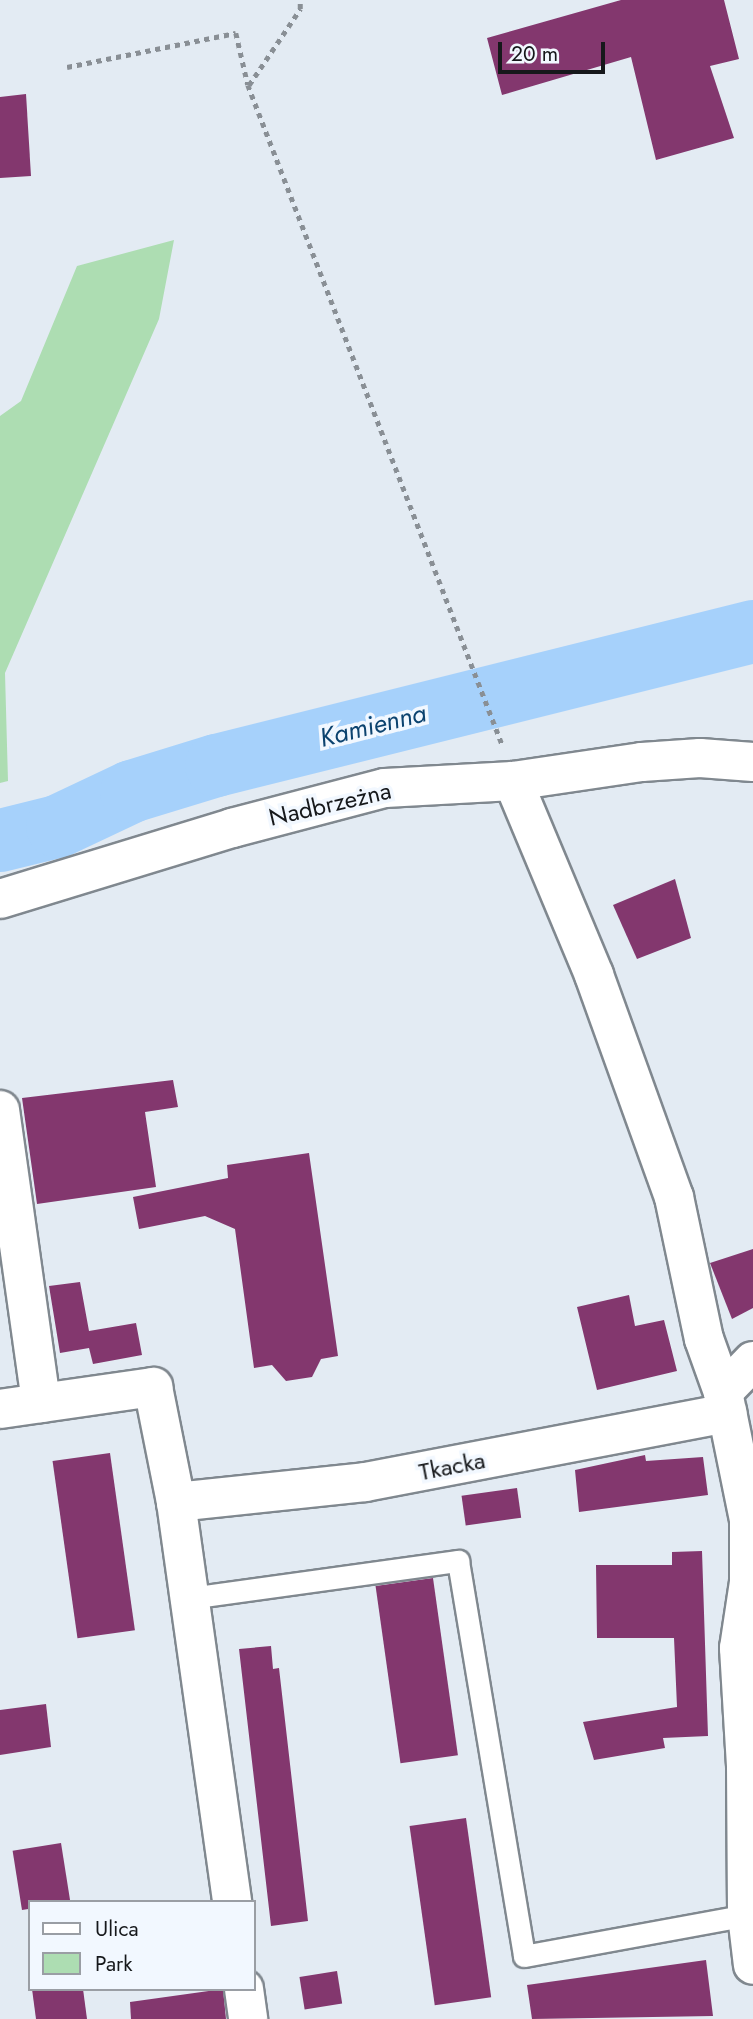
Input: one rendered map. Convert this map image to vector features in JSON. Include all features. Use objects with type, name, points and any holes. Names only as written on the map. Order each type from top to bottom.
[{"type":"street","name":"Nadbrzeżna","points":[[0,899],[347,796],[386,788],[509,767],[700,758],[753,762]]},
{"type":"street","points":[[509,767],[594,975],[674,1197],[704,1339],[725,1403],[749,1520],[749,1583],[739,1648],[749,1765],[747,1915],[753,1965]]},
{"type":"street","points":[[0,1110],[5,1187],[41,1404]]},
{"type":"street","points":[[725,1403],[753,1361]]},
{"type":"street","points":[[0,1409],[153,1387],[176,1502],[232,1900]]},
{"type":"street","name":"Tkacka","points":[[176,1502],[365,1482],[725,1403]]},
{"type":"street","points":[[244,1991],[248,2019]]},
{"type":"lane","points":[[190,1598],[458,1561],[524,1956],[747,1915]]},
{"type":"path","points":[[248,85],[300,9],[300,0]]},
{"type":"path","points":[[67,67],[236,33],[248,85],[456,620],[509,767]]},
{"type":"green space","points":[[174,240],[159,319],[5,673],[8,781],[0,783],[0,416],[21,401],[77,266]]},
{"type":"building","points":[[621,0],[724,0],[739,59],[710,66],[734,138],[656,160],[631,57],[502,95],[487,38]]},
{"type":"building","points":[[26,94],[31,176],[0,178],[0,97]]},
{"type":"building","points":[[675,879],[691,938],[637,959],[613,905]]},
{"type":"building","points":[[173,1080],[178,1107],[145,1112],[156,1187],[37,1204],[22,1098]]},
{"type":"building","points":[[309,1153],[338,1356],[321,1359],[312,1377],[286,1381],[272,1365],[254,1368],[235,1229],[205,1216],[139,1229],[133,1197],[228,1178],[227,1165]]},
{"type":"building","points":[[753,1249],[753,1308],[732,1319],[710,1263]]},
{"type":"building","points":[[80,1282],[89,1331],[136,1323],[142,1355],[93,1364],[89,1348],[60,1353],[49,1286]]},
{"type":"building","points":[[629,1295],[635,1326],[664,1320],[677,1371],[597,1390],[577,1307]]},
{"type":"building","points":[[110,1453],[135,1630],[77,1638],[53,1461]]},
{"type":"building","points":[[645,1455],[646,1461],[703,1457],[708,1495],[579,1512],[575,1470]]},
{"type":"building","points":[[517,1488],[521,1518],[466,1526],[462,1496]]},
{"type":"building","points":[[702,1551],[708,1736],[663,1738],[665,1748],[594,1760],[583,1722],[677,1707],[674,1638],[597,1638],[596,1565],[672,1565],[672,1552]]},
{"type":"building","points":[[433,1578],[458,1755],[400,1763],[376,1586]]},
{"type":"building","points":[[271,1646],[273,1669],[279,1668],[308,1921],[271,1926],[239,1649]]},
{"type":"building","points":[[46,1704],[51,1747],[0,1755],[0,1710]]},
{"type":"building","points":[[466,1818],[491,1997],[435,2005],[410,1826]]},
{"type":"building","points":[[61,1843],[70,1900],[28,1900],[28,1909],[22,1910],[13,1851]]},
{"type":"building","points":[[706,1960],[713,2016],[532,2019],[527,1985]]},
{"type":"building","points":[[337,1971],[342,2004],[305,2010],[299,1977]]},
{"type":"building","points":[[32,1991],[83,1991],[87,2019],[36,2019]]},
{"type":"building","points":[[223,1991],[226,2019],[131,2019],[130,2002]]},
{"type":"waterway","name":"Kamienna","points":[[0,840],[57,826],[131,791],[216,765],[753,631]]}]
